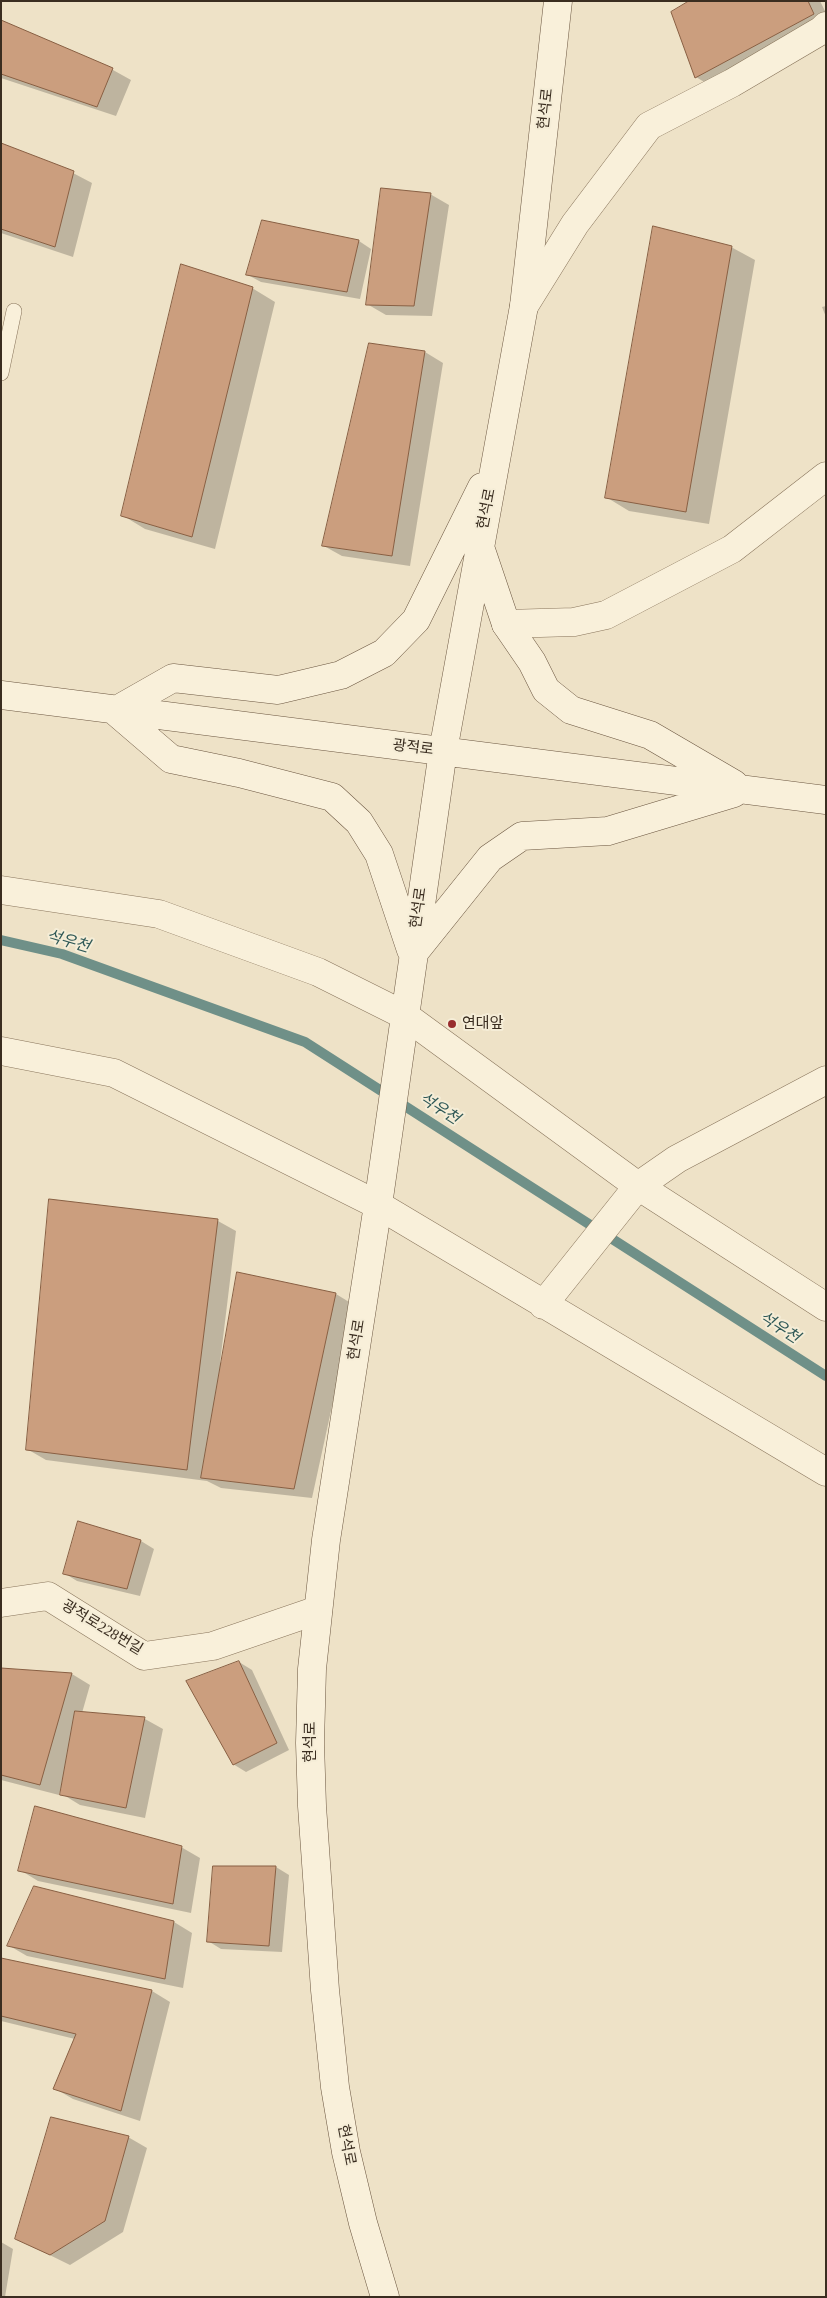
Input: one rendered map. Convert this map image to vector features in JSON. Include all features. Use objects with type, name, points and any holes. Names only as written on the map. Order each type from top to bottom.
[{"type":"street","name":"현석로","points":[[385,2297],[362,2223],[346,2152],[335,2087],[324,1990],[310,1743],[312,1669],[326,1540],[379,1195],[412,955],[443,751],[524,306],[558,1]]},
{"type":"street","points":[[524,306],[575,224],[649,126],[732,83],[826,26]]},
{"type":"street","points":[[412,955],[379,854],[359,822],[332,798],[239,773],[171,759],[115,711],[173,678],[278,690],[341,675],[384,653],[416,620],[497,456]]},
{"type":"street","points":[[506,624],[574,622],[606,615],[732,549],[826,476]]},
{"type":"street","points":[[480,548],[506,624],[532,662],[546,690],[571,710],[650,735],[744,790]]},
{"type":"street","name":"광적로","points":[[1,695],[826,800]]},
{"type":"street","points":[[412,955],[490,858],[522,836],[608,831],[744,790]]},
{"type":"street","points":[[1,890],[159,914],[318,972],[404,1015],[638,1186],[826,1307]]},
{"type":"street","points":[[1,1051],[114,1073],[379,1195],[543,1305],[826,1472]]},
{"type":"street","points":[[543,1305],[638,1186],[677,1159],[826,1080]]},
{"type":"street","name":"광적로228번길","points":[[1,1603],[48,1596],[144,1656],[213,1646],[318,1610]]},
{"type":"lane","points":[[1,372],[14,311]]},
{"type":"building","points":[[689,1],[808,1],[814,14],[695,78],[671,12]]},
{"type":"building","points":[[1,20],[113,68],[97,107],[1,74]]},
{"type":"building","points":[[1,143],[74,171],[55,247],[1,229]]},
{"type":"building","points":[[381,188],[431,193],[414,306],[366,305]]},
{"type":"building","points":[[262,220],[359,240],[347,292],[246,275]]},
{"type":"building","points":[[653,226],[732,246],[686,512],[605,498]]},
{"type":"building","points":[[181,264],[253,287],[192,537],[121,516]]},
{"type":"building","points":[[369,343],[425,351],[392,556],[322,546]]},
{"type":"building","points":[[49,1199],[218,1219],[187,1470],[26,1450]]},
{"type":"building","points":[[237,1272],[336,1293],[294,1489],[201,1478]]},
{"type":"building","points":[[78,1521],[141,1540],[127,1589],[63,1574]]},
{"type":"building","points":[[239,1661],[277,1743],[233,1765],[186,1681]]},
{"type":"building","points":[[1,1668],[72,1673],[40,1785],[1,1775]]},
{"type":"building","points":[[75,1711],[145,1717],[126,1808],[60,1795]]},
{"type":"building","points":[[35,1806],[182,1846],[173,1904],[18,1871]]},
{"type":"building","points":[[213,1866],[276,1866],[269,1946],[207,1942]]},
{"type":"building","points":[[34,1886],[174,1921],[165,1979],[7,1946]]},
{"type":"building","points":[[1,1958],[152,1990],[121,2111],[53,2089],[76,2034],[1,2016]]},
{"type":"building","points":[[51,2117],[129,2136],[105,2221],[50,2255],[15,2239]]},
{"type":"waterway","name":"석우천","points":[[1,940],[62,954],[305,1042],[826,1376]]},
{"type":"place","name":"연대앞","points":[[452,1024]]}]
